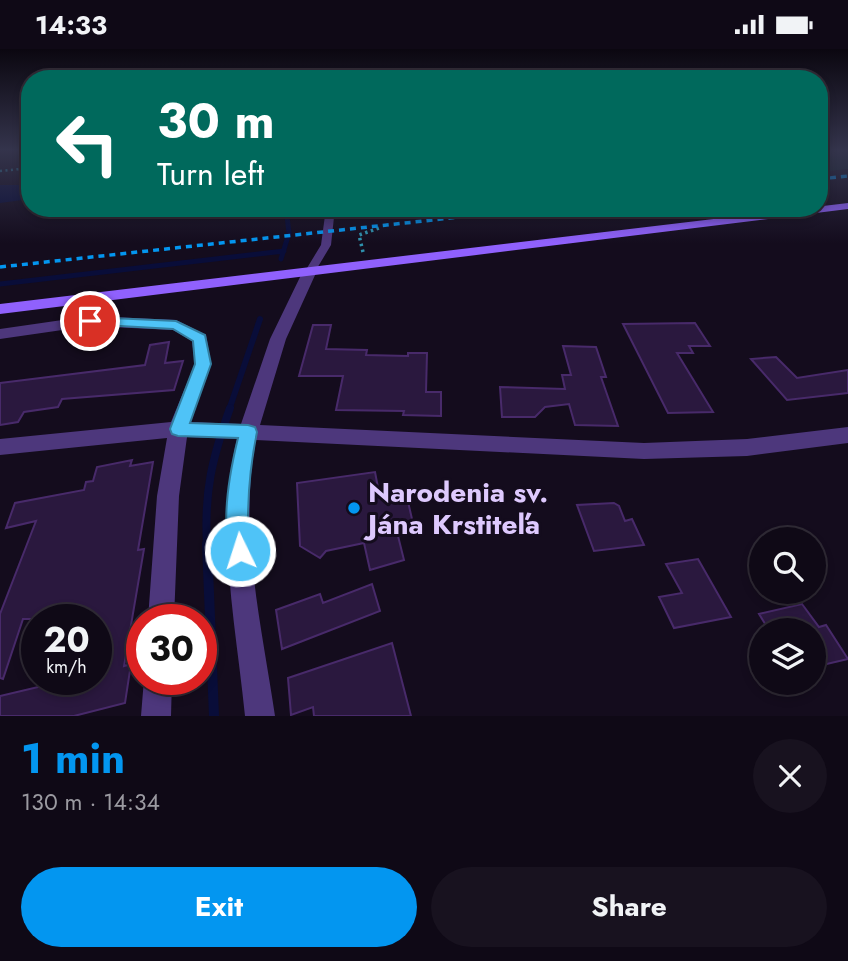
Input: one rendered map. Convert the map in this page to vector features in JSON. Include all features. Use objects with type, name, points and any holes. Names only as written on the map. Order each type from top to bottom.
[{"type":"main road","points":[[828,208],[848,206]]},
{"type":"main road","points":[[0,309],[760,217]]},
{"type":"street","points":[[260,716],[237,524],[241,431],[278,339],[309,273]]},
{"type":"street","points":[[0,334],[90,321],[176,325],[200,339],[203,364],[178,429],[168,496],[162,604]]},
{"type":"street","points":[[0,447],[178,429],[645,451],[727,450],[793,445],[848,435]]},
{"type":"street","points":[[156,716],[157,695]]},
{"type":"lane","points":[[309,273],[326,245],[330,217]]},
{"type":"path","points":[[366,266],[359,235],[379,229]]},
{"type":"shaded area","points":[[0,185],[21,185],[21,200],[0,203]]},
{"type":"building","points":[[695,323],[710,346],[689,346],[693,353],[677,353],[713,412],[668,413],[623,324]]},
{"type":"building","points":[[313,325],[331,325],[326,349],[367,350],[366,355],[408,356],[408,353],[427,353],[426,392],[441,392],[441,416],[403,415],[404,411],[336,410],[343,376],[299,376]]},
{"type":"building","points":[[169,342],[165,363],[183,361],[174,390],[62,399],[58,407],[24,412],[18,422],[0,425],[0,383],[145,365],[150,345]]},
{"type":"building","points":[[563,346],[596,347],[606,377],[601,377],[618,426],[575,425],[569,404],[545,407],[535,417],[502,417],[500,387],[565,389],[562,375],[571,375]]},
{"type":"building","points":[[776,357],[797,378],[848,370],[848,393],[787,400],[751,359]]},
{"type":"building","points":[[132,460],[130,466],[153,462],[138,550],[144,549],[135,604],[126,604],[125,703],[74,716],[0,716],[0,696],[21,691],[21,695],[112,695],[112,604],[21,604],[21,625],[3,679],[0,678],[0,614],[36,521],[6,528],[15,503],[84,490],[86,482],[93,481],[97,467]]},
{"type":"building","name":"Narodenia sv. Jána Krstiteľa","points":[[375,472],[380,498],[406,493],[415,532],[398,536],[404,560],[370,570],[364,543],[326,551],[320,558],[300,546],[297,483]]},
{"type":"building","points":[[614,503],[619,506],[625,521],[632,519],[644,545],[594,551],[577,505]]},
{"type":"building","points":[[698,559],[731,617],[674,628],[659,597],[682,593],[666,564]]},
{"type":"building","points":[[372,584],[380,611],[282,649],[276,610],[320,594],[323,603]]},
{"type":"building","points":[[802,604],[812,618],[762,618],[759,614]]},
{"type":"building","points":[[826,625],[848,659],[826,664]]},
{"type":"building","points":[[392,643],[411,716],[314,716],[313,707],[291,715],[288,678]]},
{"type":"waterway","points":[[283,251],[289,233],[287,217]]},
{"type":"waterway","points":[[0,284],[283,251]]},
{"type":"waterway","points":[[281,259],[283,251]]},
{"type":"waterway","points":[[229,410],[260,319]]},
{"type":"waterway","points":[[207,544],[208,491],[218,443],[230,408]]},
{"type":"waterway","points":[[207,544],[214,716]]},
{"type":"railway","points":[[0,267],[460,217]]},
{"type":"place","name":"Narodenia sv. Jána Krstiteľa","points":[[354,508]]},
{"type":"route","points":[[90,321],[176,325],[200,339],[203,364],[178,429],[248,432],[240,468],[237,524],[240,551]]}]
